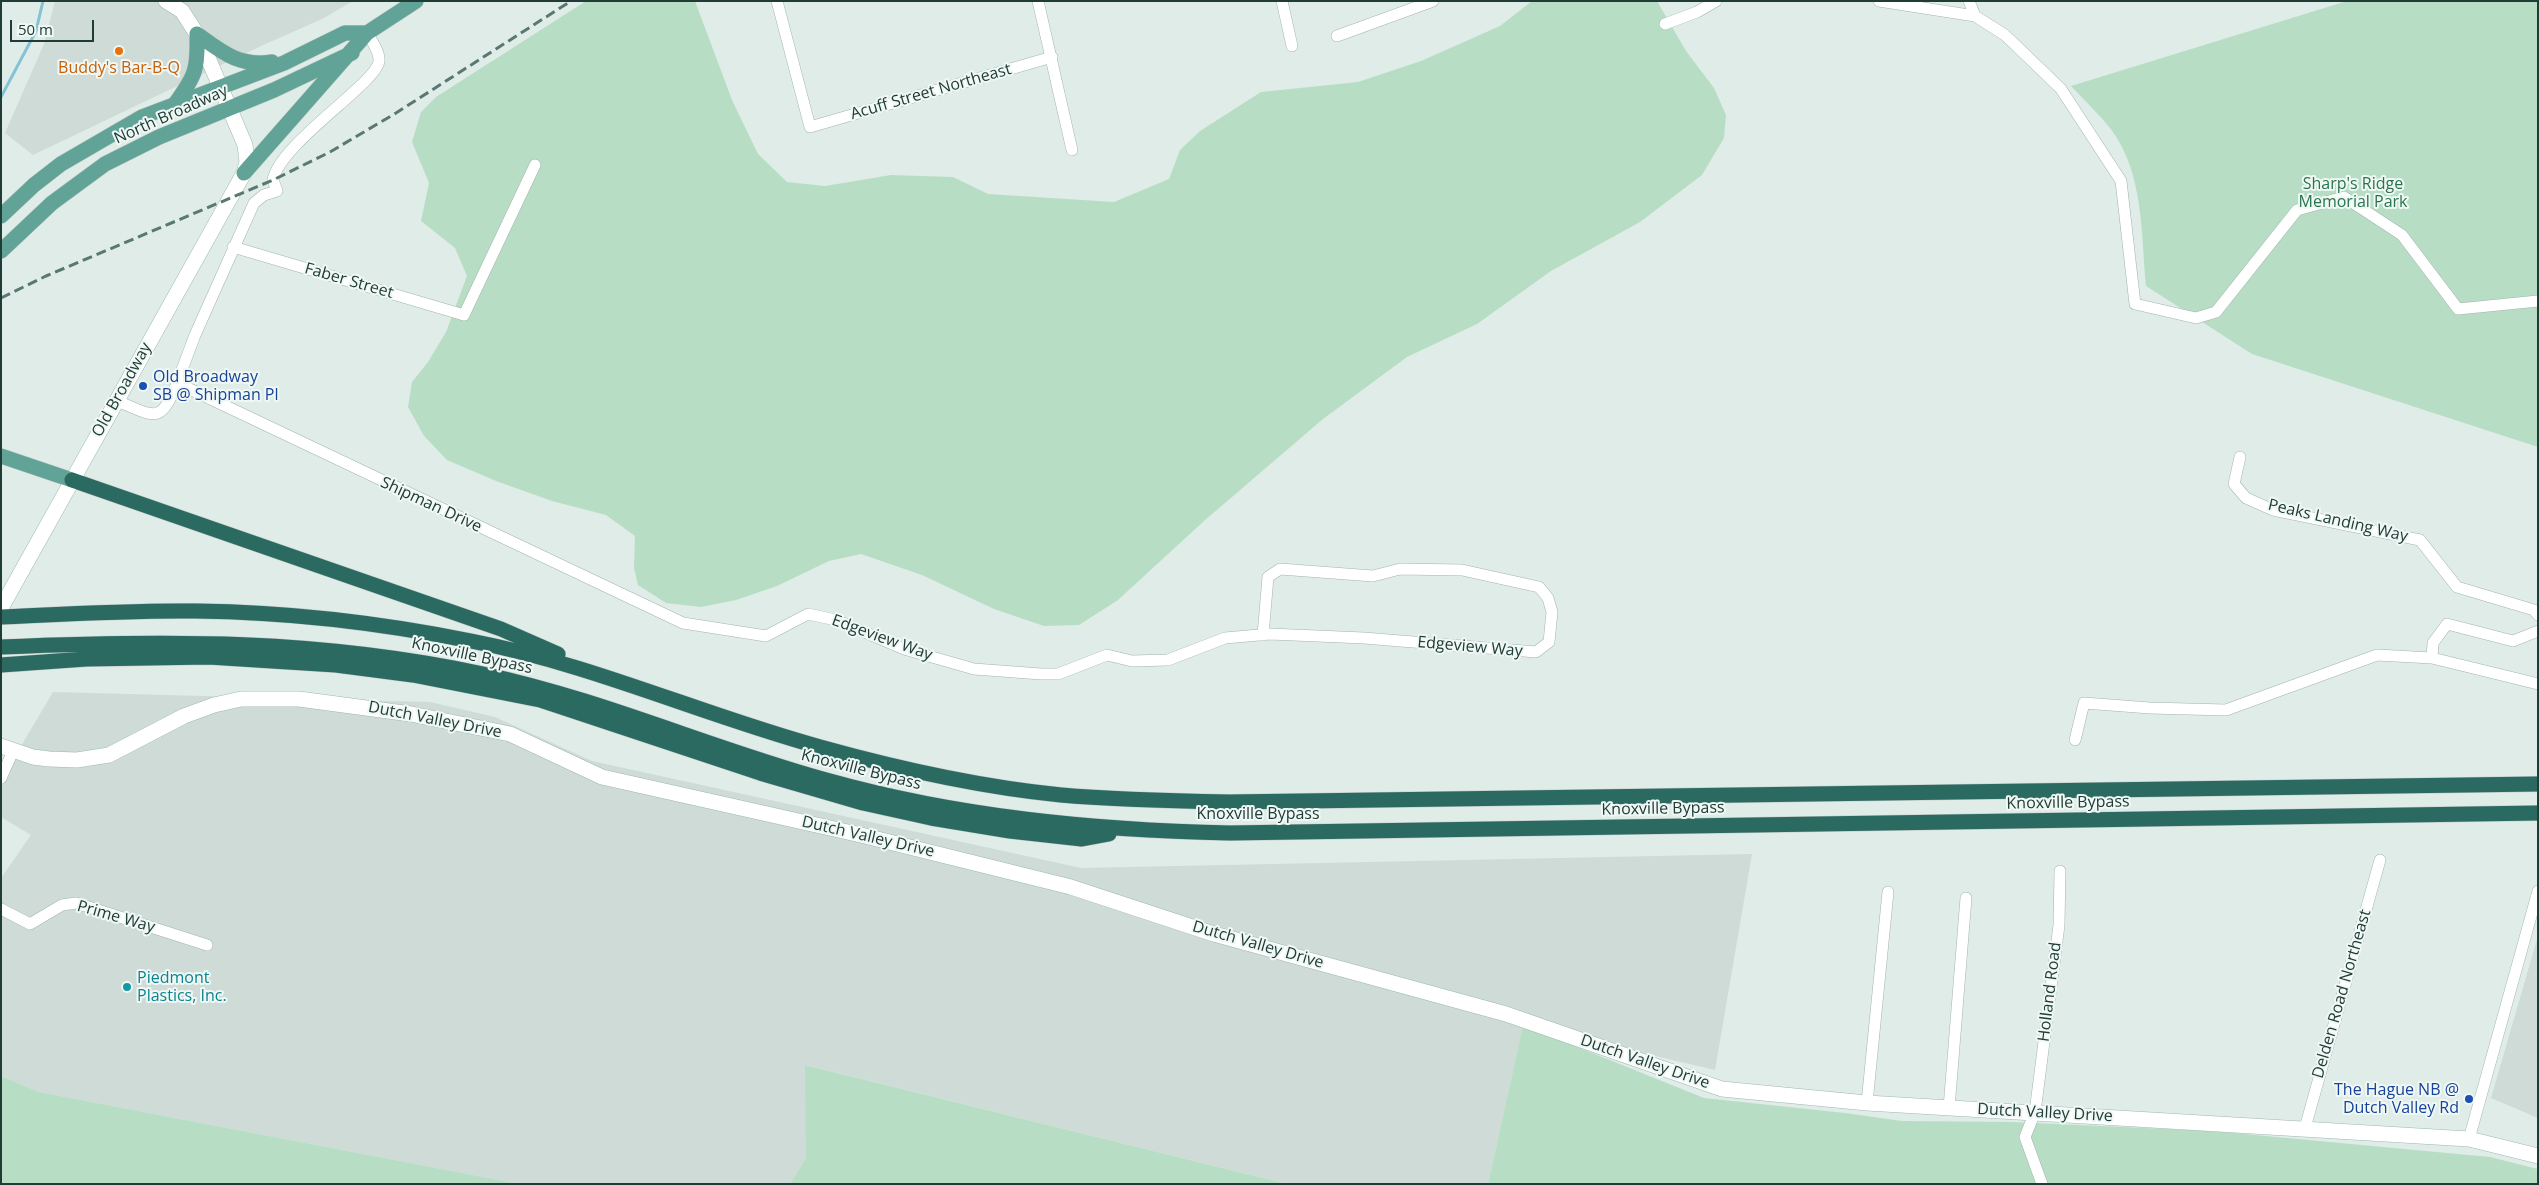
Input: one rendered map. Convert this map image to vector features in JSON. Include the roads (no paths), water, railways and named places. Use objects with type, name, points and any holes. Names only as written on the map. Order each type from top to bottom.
[{"type":"highway","points":[[72,480],[501,629],[620,680]]},
{"type":"highway","name":"Knoxville Bypass","points":[[1,616],[198,611],[316,617],[473,641],[568,664],[782,736],[880,763],[1001,787],[1089,797],[1230,802],[2538,784]]},
{"type":"highway","name":"Knoxville Bypass","points":[[1,647],[112,642],[238,643],[309,648],[426,663],[527,684],[576,698],[762,761],[866,791],[1000,817],[1136,830],[1230,833],[2538,813]]},
{"type":"highway","points":[[1,665],[86,659],[209,657],[336,665],[414,675],[540,700],[760,773],[863,803],[931,818],[1010,831],[1082,839],[1136,830]]},
{"type":"main road","name":"North Broadway","points":[[1,252],[52,202],[105,164],[158,137],[274,90],[352,53],[367,33],[416,1]]},
{"type":"main road","name":"North Broadway","points":[[1,216],[34,185],[83,150],[142,117],[291,60],[345,34],[367,33]]},
{"type":"main road","points":[[197,34],[223,53],[240,61],[257,65],[291,60]]},
{"type":"main road","points":[[175,104],[195,74],[198,61],[197,34]]},
{"type":"main road","points":[[244,172],[300,106],[352,53]]},
{"type":"main road","points":[[1,456],[72,480]]},
{"type":"street","name":"Old Broadway","points":[[1,608],[244,172],[247,162],[245,145],[197,34],[182,11],[166,1]]},
{"type":"street","name":"Acuff Street Northeast","points":[[777,1],[810,127],[1052,57]]},
{"type":"street","points":[[1038,1],[1072,150]]},
{"type":"street","points":[[1282,1],[1292,46]]},
{"type":"street","points":[[1337,36],[1433,1]]},
{"type":"street","points":[[1665,24],[1698,12],[1716,1]]},
{"type":"street","points":[[1879,1],[1974,16],[2004,34],[2061,89],[2121,181],[2135,304],[2196,318],[2216,312],[2297,210],[2344,197],[2402,234],[2458,309],[2538,301]]},
{"type":"street","points":[[1969,1],[1974,16]]},
{"type":"street","points":[[117,401],[149,414],[158,414],[167,408],[194,335],[254,203],[264,195],[277,190],[273,180],[281,162],[331,110],[375,71],[380,62],[379,56],[367,33]]},
{"type":"street","name":"Faber Street","points":[[233,247],[464,315],[535,165]]},
{"type":"street","name":"Shipman Drive","points":[[177,383],[683,623],[766,636]]},
{"type":"street","name":"Peaks Landing Way","points":[[2240,457],[2234,484],[2246,498],[2274,510],[2420,540],[2457,587],[2534,610],[2538,615]]},
{"type":"street","name":"Edgeview Way","points":[[766,636],[808,614],[836,620],[904,649],[974,669],[1058,674],[1107,655],[1132,660],[1168,660],[1225,638],[1263,635],[1364,638],[1536,652],[1549,642],[1552,612],[1548,598],[1539,587],[1462,570],[1400,570],[1373,576],[1280,569],[1268,577],[1263,635]]},
{"type":"street","points":[[2432,658],[2433,643],[2447,624],[2512,641],[2538,631]]},
{"type":"street","points":[[2075,740],[2084,703],[2150,708],[2226,710],[2377,656],[2432,658],[2538,684]]},
{"type":"street","name":"Dutch Valley Drive","points":[[7,748],[49,759],[77,760],[109,754],[184,716],[214,705],[241,699],[299,699],[411,714],[510,734],[602,778],[861,835],[1071,887],[1214,934],[1506,1014],[1722,1089],[1867,1103],[2469,1139],[2538,1156]]},
{"type":"street","points":[[1,778],[7,748]]},
{"type":"street","name":"Delden Road Northeast","points":[[2305,1128],[2380,860]]},
{"type":"street","name":"Holland Road","points":[[2042,1184],[2025,1137],[2035,1112],[2059,925],[2060,871]]},
{"type":"street","points":[[2469,1139],[2538,891]]},
{"type":"street","points":[[1867,1103],[1888,892]]},
{"type":"street","points":[[1949,1108],[1966,898]]},
{"type":"street","name":"Prime Way","points":[[1,909],[30,924],[62,905],[76,903],[207,945]]},
{"type":"waterway","points":[[1,97],[36,31],[43,1]]},
{"type":"railway","points":[[1,298],[46,276],[273,180],[330,152],[396,113],[571,1]]},
{"type":"place","name":"Buddy's Bar-B-Q","points":[[119,51]]},
{"type":"place","name":"Old Broadway SB @ Shipman Pl","points":[[143,386]]},
{"type":"place","name":"Piedmont Plastics, Inc.","points":[[127,987]]},
{"type":"place","name":"The Hague NB @ Dutch Valley Rd","points":[[2469,1099]]},
{"type":"park label","name":"Sharp's Ridge Memorial Park","points":[[2353,193]]}]
